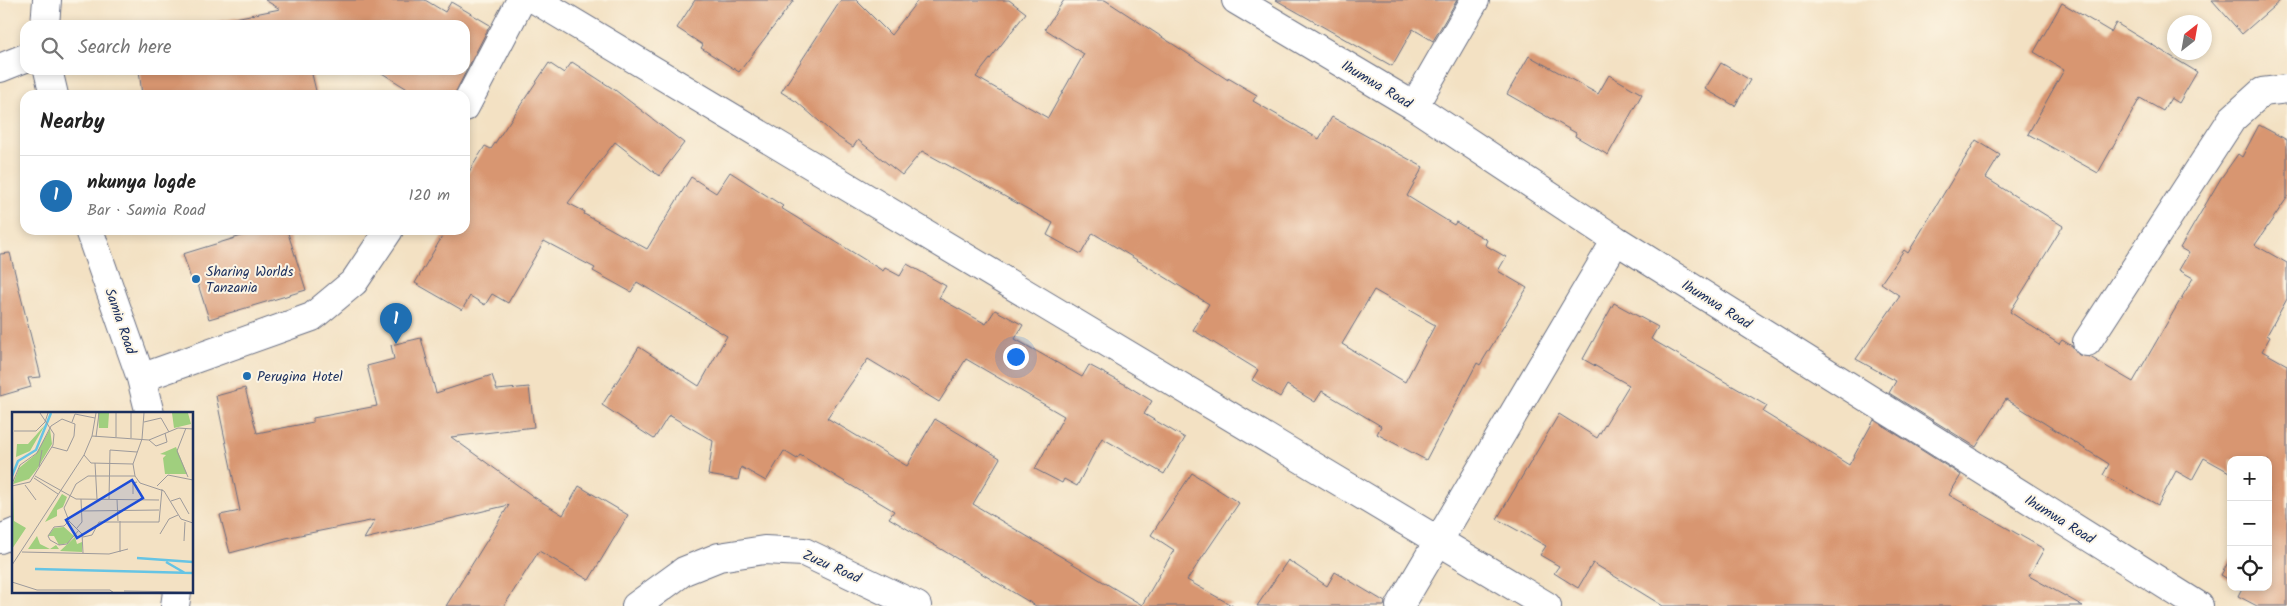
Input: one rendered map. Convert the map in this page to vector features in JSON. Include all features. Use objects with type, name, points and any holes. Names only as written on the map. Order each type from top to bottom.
[{"type":"street","points":[[45,20],[47,0]]},
{"type":"street","points":[[470,97],[521,0]]},
{"type":"street","points":[[536,0],[1548,606]]},
{"type":"street","name":"Ihumwa Road","points":[[1236,0],[1414,106],[1616,240],[2199,606]]},
{"type":"street","points":[[1414,106],[1475,0]]},
{"type":"street","points":[[0,68],[20,60]]},
{"type":"street","points":[[49,75],[53,90]]},
{"type":"street","points":[[2087,342],[2232,119],[2262,92],[2287,89]]},
{"type":"street","name":"Samia Road","points":[[91,235],[141,378],[150,412]]},
{"type":"street","points":[[141,378],[312,317],[354,282],[386,235]]},
{"type":"street","points":[[1400,606],[1616,240]]},
{"type":"street","points":[[0,539],[12,534]]},
{"type":"street","name":"Zuzu Road","points":[[636,606],[684,571],[719,557],[764,550],[804,552],[917,606]]},
{"type":"building","points":[[265,0],[425,0],[445,12],[451,2],[490,25],[470,64],[470,20],[225,20],[280,9]]},
{"type":"building","points":[[695,0],[794,0],[739,72],[701,48],[703,45],[677,28]]},
{"type":"building","points":[[841,0],[856,0],[891,35],[918,0],[1009,0],[1026,13],[976,77],[1048,118],[1084,54],[1045,29],[1064,0],[1105,0],[1228,80],[1228,78],[1257,95],[1253,101],[1319,139],[1332,117],[1423,167],[1407,196],[1454,225],[1456,222],[1487,240],[1485,245],[1506,257],[1498,271],[1527,288],[1480,365],[1477,363],[1426,460],[1377,434],[1381,426],[1322,391],[1315,402],[1287,385],[1280,397],[1252,380],[1258,370],[1193,330],[1209,304],[1093,233],[1081,254],[1047,235],[1053,223],[922,151],[902,175],[858,140],[853,147],[835,135],[797,102],[781,92]],"holes":[[[1374,290],[1435,325],[1405,382],[1342,344]]]},
{"type":"building","points":[[1276,0],[1457,0],[1433,41],[1413,29],[1392,66]]},
{"type":"building","points":[[2212,0],[2281,0],[2242,34]]},
{"type":"building","points":[[2062,3],[2111,32],[2116,23],[2167,54],[2167,60],[2177,60],[2197,72],[2179,103],[2171,98],[2163,111],[2140,98],[2098,173],[2028,134],[2064,70],[2034,52]]},
{"type":"building","points":[[1529,56],[1598,94],[1609,75],[1642,94],[1608,155],[1575,136],[1576,133],[1507,94]]},
{"type":"building","points":[[572,62],[615,90],[684,143],[659,176],[615,142],[568,203],[585,212],[584,214],[647,249],[691,177],[716,193],[730,172],[783,206],[781,208],[883,271],[885,268],[900,276],[907,264],[946,286],[939,298],[986,324],[995,310],[1023,325],[1015,339],[1082,377],[1089,365],[1152,401],[1144,414],[1185,438],[1164,474],[1102,438],[1077,486],[1064,479],[1062,483],[1035,469],[1064,416],[966,359],[939,402],[868,359],[827,418],[907,466],[935,419],[1000,458],[973,504],[1142,605],[1174,550],[1151,535],[1192,473],[1239,503],[1187,580],[1233,606],[1036,606],[889,518],[894,511],[800,455],[797,459],[784,451],[766,481],[741,467],[738,480],[708,475],[713,441],[669,415],[654,439],[602,405],[639,347],[699,386],[727,336],[637,282],[631,292],[593,271],[595,268],[544,241],[508,303],[492,294],[485,305],[470,296],[462,310],[415,283],[443,235],[470,235],[470,170],[485,146],[491,149],[549,63],[564,73]]},
{"type":"building","points":[[1721,63],[1750,80],[1735,106],[1705,89]]},
{"type":"building","points":[[140,75],[312,75],[316,90],[141,90]]},
{"type":"building","points":[[385,75],[464,75],[457,90],[409,90]]},
{"type":"building","points":[[2259,125],[2287,140],[2287,198],[2255,245],[2287,263],[2287,299],[2267,335],[2270,337],[2262,351],[2287,365],[2287,606],[2257,606],[2238,596],[2240,591],[2272,591],[2272,456],[2227,456],[2227,471],[2204,458],[2192,480],[2176,471],[2158,505],[2103,475],[2109,464],[2006,399],[1976,447],[1889,393],[1896,381],[1856,359],[1900,296],[1881,283],[1904,250],[1908,253],[1976,140],[2000,155],[1986,178],[2063,226],[2010,312],[2059,344],[2062,340],[2072,346],[2079,355],[2090,357],[2133,382],[2193,278],[2179,270],[2189,253],[2180,248],[2221,178],[2238,154],[2242,157]]},
{"type":"building","points":[[245,235],[289,235],[306,290],[209,319],[196,278],[191,279],[183,254]]},
{"type":"building","points":[[10,253],[41,377],[28,378],[31,387],[0,396],[0,254]]},
{"type":"building","points":[[1614,303],[1658,327],[1651,339],[1767,406],[1763,412],[1849,465],[1874,420],[1961,475],[1949,495],[2044,549],[2029,576],[2083,606],[1663,606],[1593,563],[1578,588],[1554,573],[1559,566],[1540,555],[1546,546],[1497,519],[1559,414],[1597,438],[1629,385],[1583,359]]},
{"type":"building","points":[[421,338],[436,393],[492,375],[497,390],[529,387],[534,427],[451,437],[534,497],[563,515],[579,486],[628,515],[589,580],[539,551],[504,606],[446,606],[509,505],[364,539],[375,520],[290,537],[230,553],[220,515],[240,511],[216,396],[245,388],[257,433],[313,422],[313,418],[377,406],[367,366],[394,359],[391,345]]},
{"type":"building","points":[[1288,560],[1327,586],[1335,572],[1385,602],[1384,606],[1257,606]]},
{"type":"building","points":[[2227,564],[2227,579],[2221,575]]},
{"type":"place","name":"Sharing Worlds Tanzania","points":[[196,279]]},
{"type":"place","name":"nkunya logde","points":[[396,344]]},
{"type":"place","name":"Perugina Hotel","points":[[247,376]]}]
